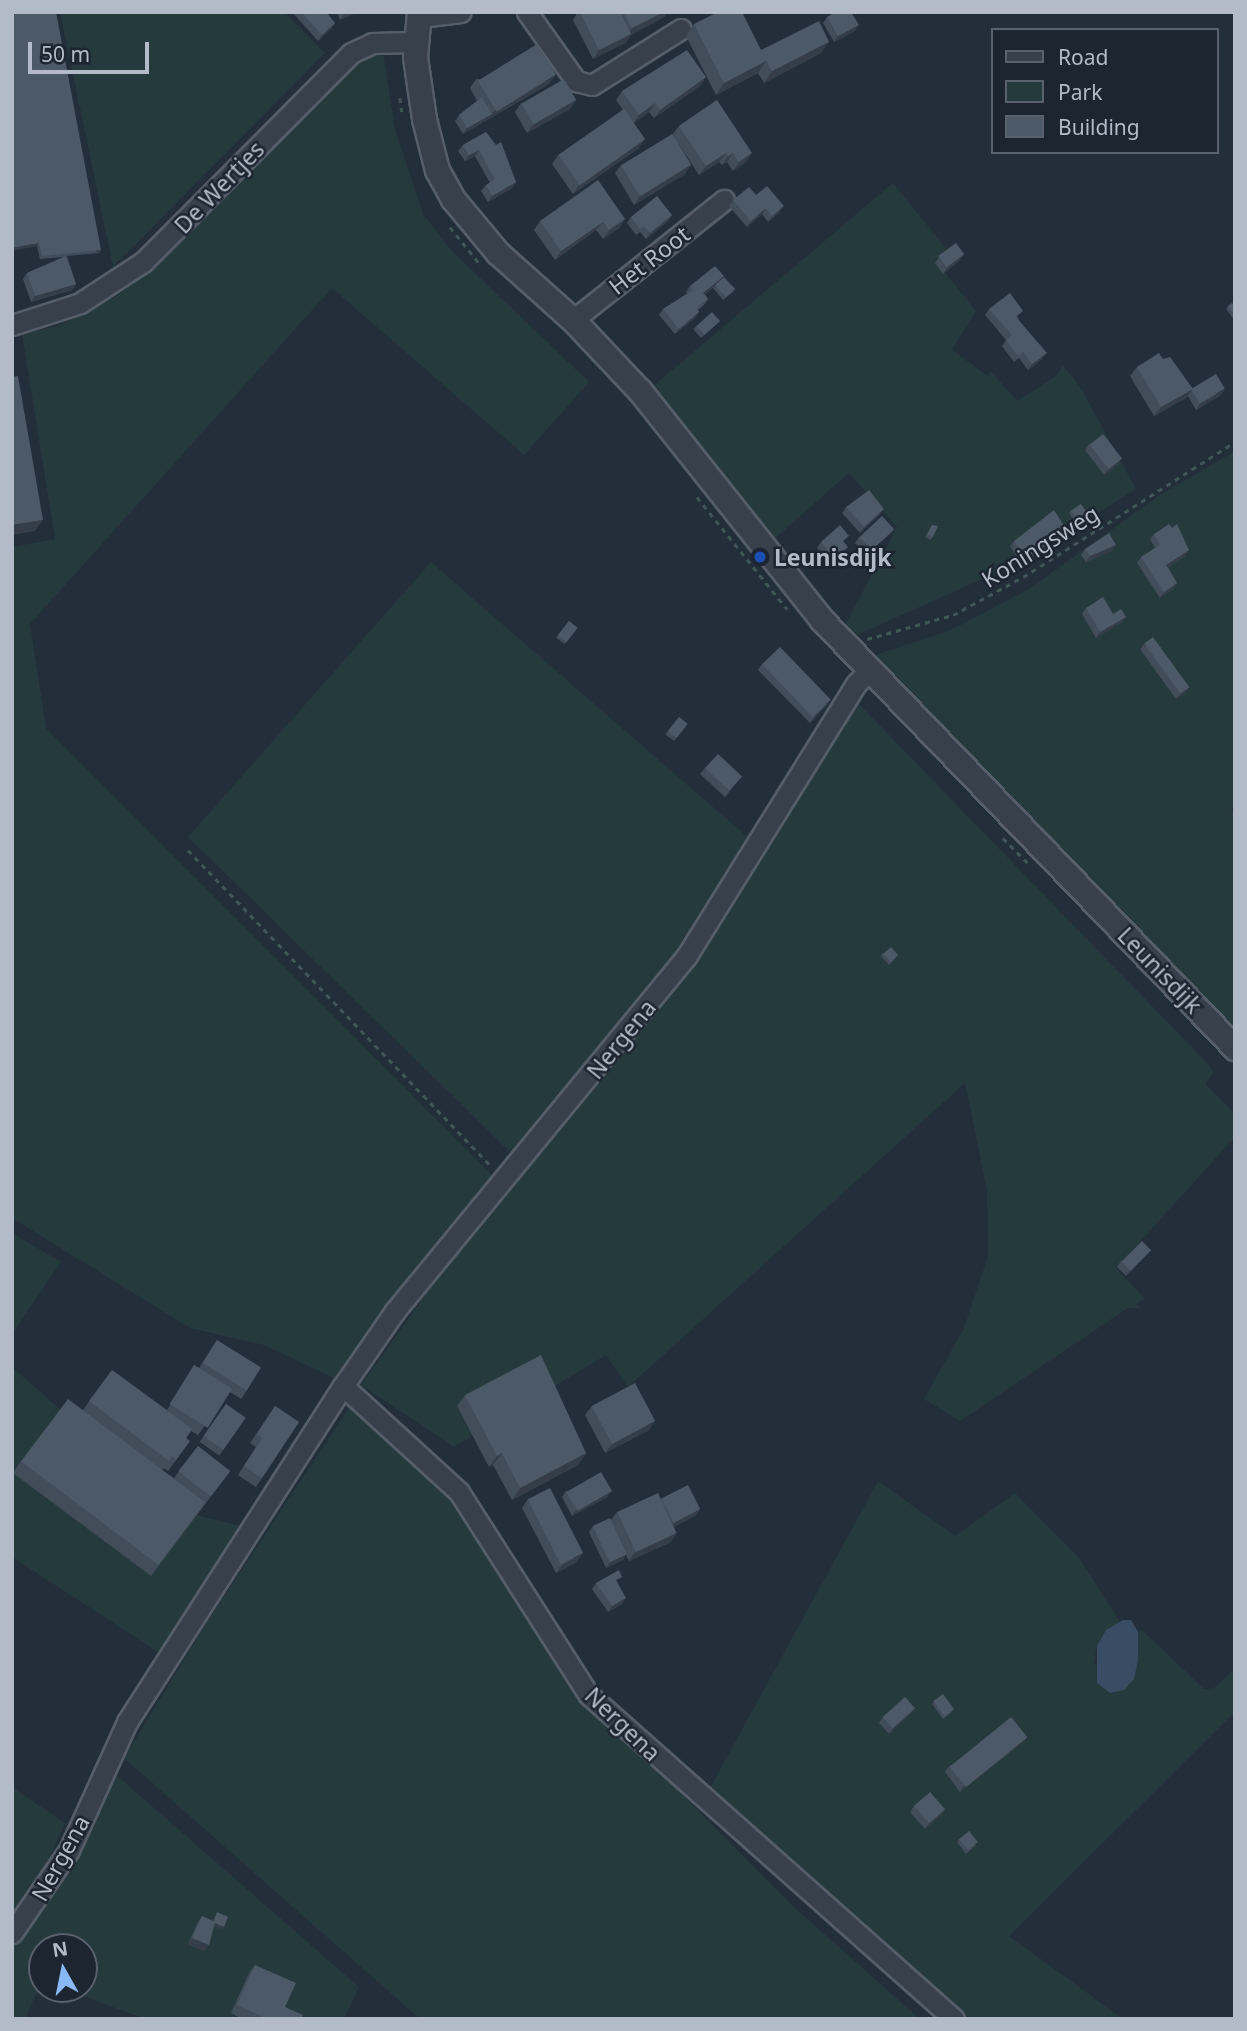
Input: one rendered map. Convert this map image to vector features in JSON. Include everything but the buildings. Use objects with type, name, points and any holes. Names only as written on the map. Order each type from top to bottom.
[{"type":"street","points":[[420,15],[461,12]]},
{"type":"street","points":[[527,12],[576,81],[592,85],[681,29]]},
{"type":"street","name":"Leunisdijk","points":[[420,15],[415,42],[431,151],[453,199],[498,253],[573,320],[640,391],[783,576],[848,648],[1235,1048]]},
{"type":"street","name":"De Wertjes","points":[[12,325],[80,303],[143,262],[351,53],[372,43],[415,42]]},
{"type":"street","name":"Het Root","points":[[573,320],[724,200]]},
{"type":"street","name":"Nergena","points":[[12,1933],[69,1850],[127,1723],[342,1386],[395,1311],[686,957],[856,684],[869,670]]},
{"type":"street","name":"Nergena","points":[[342,1386],[444,1473],[466,1500],[589,1695],[954,2019]]},
{"type":"path","points":[[399,88],[404,119]]},
{"type":"path","points":[[444,218],[481,265]]},
{"type":"path","name":"Koningsweg","points":[[848,648],[871,637],[953,615],[1023,577],[1235,442]]},
{"type":"path","points":[[691,488],[793,616]]},
{"type":"path","points":[[188,850],[505,1180]]},
{"type":"green space","points":[[60,12],[284,12],[325,53],[113,267]]},
{"type":"green space","points":[[382,46],[395,129],[423,214],[451,250],[589,382],[524,455],[332,288],[30,624],[46,728],[495,1178],[338,1380],[264,1345],[190,1328],[12,1218],[12,547],[55,539],[22,334],[57,326],[118,295],[149,270],[356,57]]},
{"type":"green space","points":[[893,183],[954,258],[943,270],[976,311],[952,350],[988,376],[991,371],[1017,401],[1056,376],[1063,365],[1082,390],[1136,489],[1018,563],[857,635],[845,625],[897,527],[849,473],[771,542],[651,388]]},
{"type":"green space","points":[[1235,451],[1235,806],[1231,809],[1235,814],[1235,1038],[872,656],[951,630],[1029,589],[1160,495]]},
{"type":"green space","points":[[431,562],[751,840],[687,943],[514,1156],[188,837]]},
{"type":"green space","points":[[858,703],[1210,1066],[1213,1073],[1205,1084],[1235,1114],[1235,1137],[1116,1268],[1145,1299],[1136,1304],[1139,1308],[1128,1308],[960,1421],[924,1399],[963,1330],[988,1257],[987,1190],[965,1083],[628,1387],[606,1355],[454,1447],[361,1385],[436,1280],[695,965]]},
{"type":"green space","points":[[12,1233],[61,1262],[12,1334]]},
{"type":"green space","points":[[12,1367],[175,1510],[245,1527],[161,1654],[12,1557]]},
{"type":"green space","points":[[351,1405],[435,1476],[631,1743],[796,1909],[920,2019],[420,2019],[124,1758],[207,1622]]},
{"type":"green space","points":[[878,1481],[955,1536],[1015,1493],[1080,1559],[1120,1622],[1106,1630],[1097,1646],[1094,1664],[1138,1660],[1138,1632],[1142,1630],[1204,1689],[1214,1688],[1235,1669],[1235,1712],[1009,1936],[1123,2019],[958,2019],[749,1828],[710,1788]]},
{"type":"green space","points":[[114,1773],[359,1987],[344,2019],[145,2019],[98,2002],[98,1933],[28,1933],[28,2003],[32,2003],[25,2019],[12,2019],[12,1946],[59,1884]]},
{"type":"green space","points":[[12,1787],[65,1823],[43,1873],[12,1912]]},
{"type":"water","points":[[1123,1620],[1131,1620],[1138,1632],[1138,1660],[1134,1679],[1124,1690],[1110,1693],[1097,1683],[1097,1646],[1106,1630]]},
{"type":"place","name":"Leunisdijk","points":[[760,557]]}]
